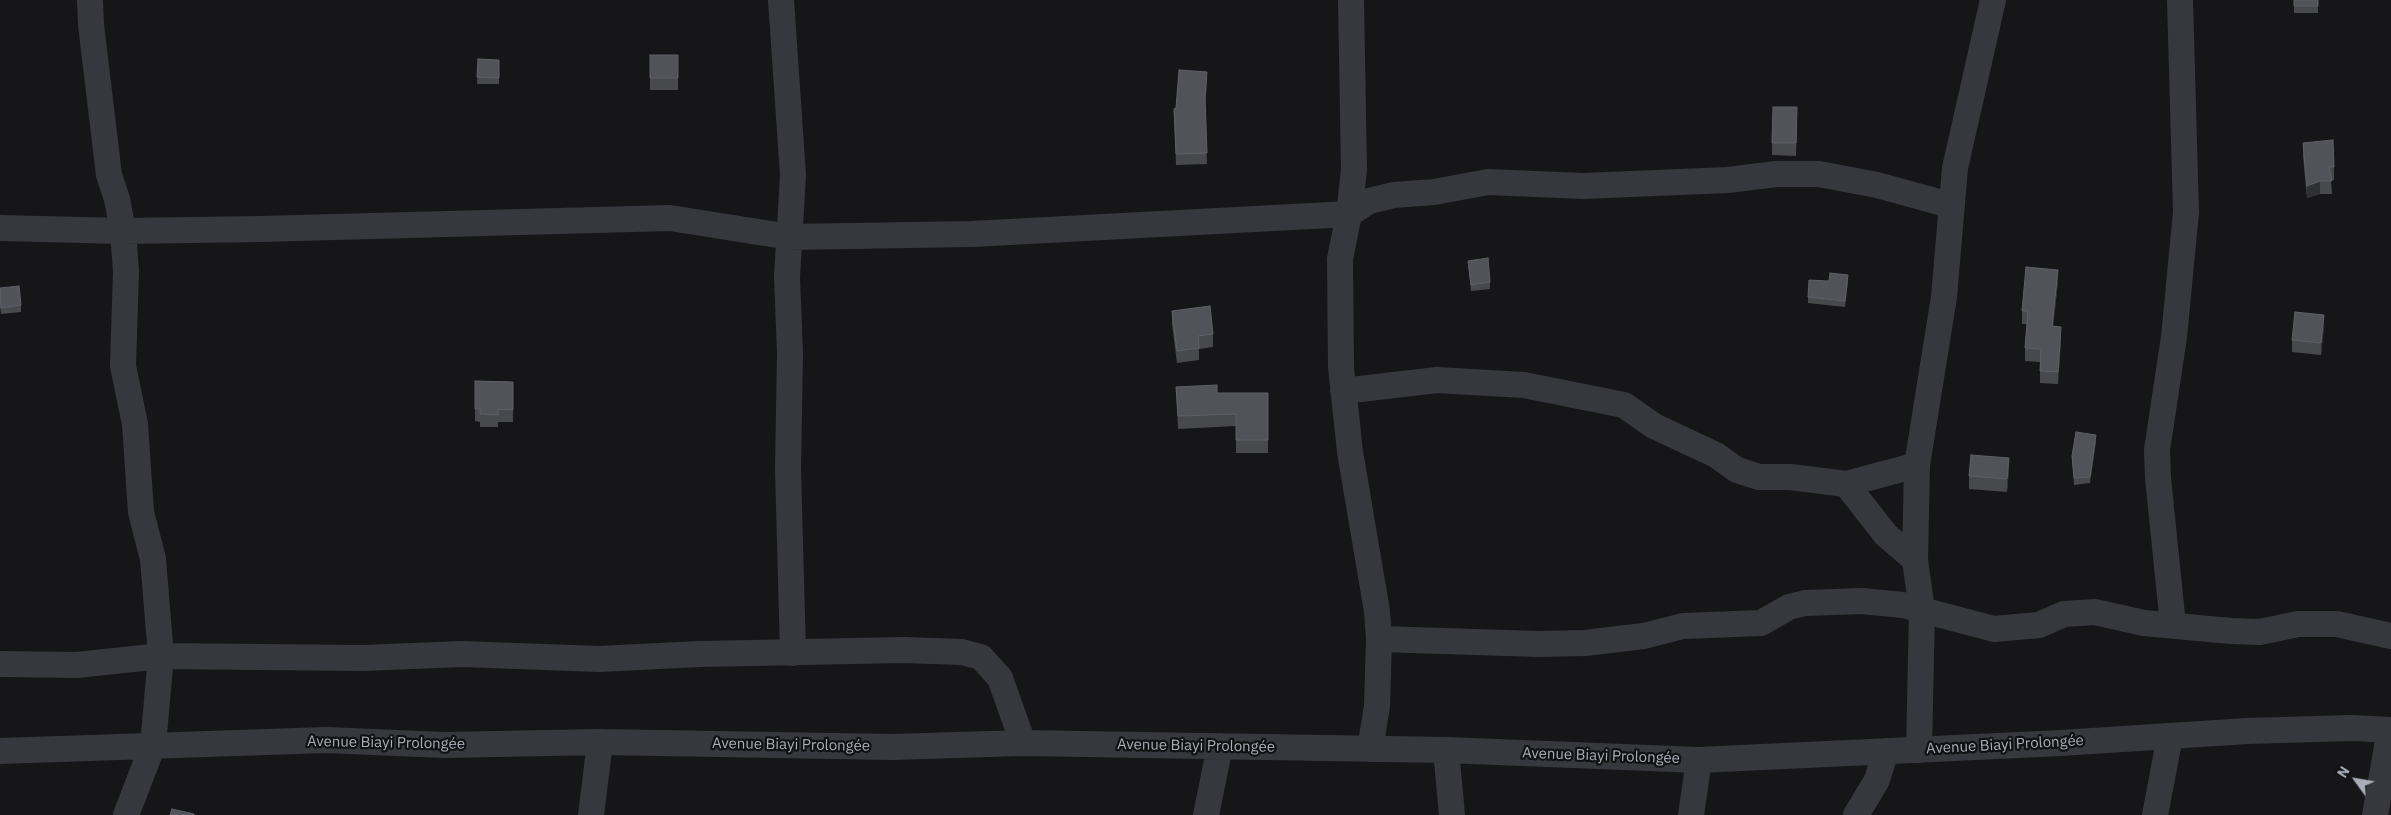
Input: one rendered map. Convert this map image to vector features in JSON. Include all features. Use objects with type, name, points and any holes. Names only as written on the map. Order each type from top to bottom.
[{"type":"street","points":[[90,0],[91,25],[109,175],[117,199],[123,231],[126,271],[123,366],[135,424],[141,512],[153,559],[161,656],[153,745],[126,815]]},
{"type":"street","points":[[781,0],[793,175],[787,277],[790,345],[788,469],[793,653]]},
{"type":"street","points":[[1351,0],[1354,170],[1349,214],[1340,259],[1341,367],[1350,452],[1377,611],[1379,639],[1377,706],[1370,749]]},
{"type":"street","points":[[1919,750],[1922,610],[1915,560],[1917,465],[1944,297],[1950,205],[1960,142],[1993,0]]},
{"type":"street","points":[[2173,626],[2162,500],[2158,478],[2157,450],[2174,337],[2186,212],[2180,0]]},
{"type":"street","points":[[0,228],[123,231],[670,218],[790,237],[972,234],[1349,214],[1369,201],[1394,195],[1434,192],[1488,182],[1582,186],[1728,180],[1776,174],[1819,174],[1877,185],[1950,205]]},
{"type":"street","points":[[1343,391],[1438,380],[1524,385],[1624,405],[1654,426],[1716,455],[1737,470],[1759,477],[1790,477],[1846,484],[1917,465]]},
{"type":"street","points":[[1846,484],[1886,535],[1915,560]]},
{"type":"street","points":[[1379,639],[1538,644],[1585,643],[1644,636],[1683,626],[1761,623],[1789,607],[1805,603],[1861,601],[1903,605],[1994,629],[2039,625],[2064,614],[2095,612],[2144,623],[2173,626],[2260,632],[2298,624],[2337,624],[2391,636]]},
{"type":"street","points":[[0,664],[77,665],[161,656],[363,658],[462,654],[599,659],[700,654],[952,651],[981,657],[1000,678],[1023,743]]},
{"type":"street","name":"Avenue Biayi Prolongée","points":[[0,751],[326,740],[444,745],[600,742],[893,747],[1023,743],[1446,750],[1699,760],[2061,744],[2170,736],[2352,728],[2390,730]]},
{"type":"street","points":[[2375,815],[2390,730]]},
{"type":"street","points":[[2155,815],[2170,736]]},
{"type":"street","points":[[591,815],[600,742]]},
{"type":"street","points":[[1206,815],[1220,746]]},
{"type":"street","points":[[1446,750],[1452,815]]},
{"type":"street","points":[[1856,815],[1877,780],[1886,751]]},
{"type":"street","points":[[1691,815],[1699,760]]},
{"type":"building","points":[[2294,0],[2318,0],[2318,6],[2294,6]]},
{"type":"building","points":[[650,55],[678,55],[678,78],[650,78]]},
{"type":"building","points":[[478,59],[499,60],[499,78],[477,77]]},
{"type":"building","points":[[1179,70],[1207,72],[1205,97],[1207,153],[1176,154],[1174,109],[1176,108]]},
{"type":"building","points":[[1773,107],[1797,107],[1796,143],[1772,143]]},
{"type":"building","points":[[2333,140],[2334,167],[2329,167],[2332,181],[2320,181],[2307,186],[2303,143]]},
{"type":"building","points":[[1488,258],[1490,282],[1471,285],[1468,261]]},
{"type":"building","points":[[2026,267],[2058,270],[2052,326],[2061,327],[2058,372],[2040,371],[2041,349],[2025,348],[2028,311],[2022,311]]},
{"type":"building","points":[[1830,273],[1848,275],[1845,301],[1808,297],[1809,280],[1829,281]]},
{"type":"building","points":[[19,286],[21,305],[1,308],[0,288]]},
{"type":"building","points":[[1210,306],[1213,334],[1198,336],[1199,348],[1177,351],[1172,311]]},
{"type":"building","points":[[2295,312],[2324,315],[2321,343],[2292,340]]},
{"type":"building","points":[[475,381],[513,382],[513,410],[498,409],[498,415],[480,414],[480,409],[475,409]]},
{"type":"building","points":[[1217,385],[1217,393],[1268,393],[1268,440],[1236,440],[1236,414],[1178,416],[1176,387]]},
{"type":"building","points":[[2076,432],[2096,435],[2090,477],[2074,478],[2072,456]]},
{"type":"building","points":[[1971,455],[2009,458],[2007,479],[1969,476]]},
{"type":"building","points":[[172,809],[194,814],[194,815],[170,815]]}]
